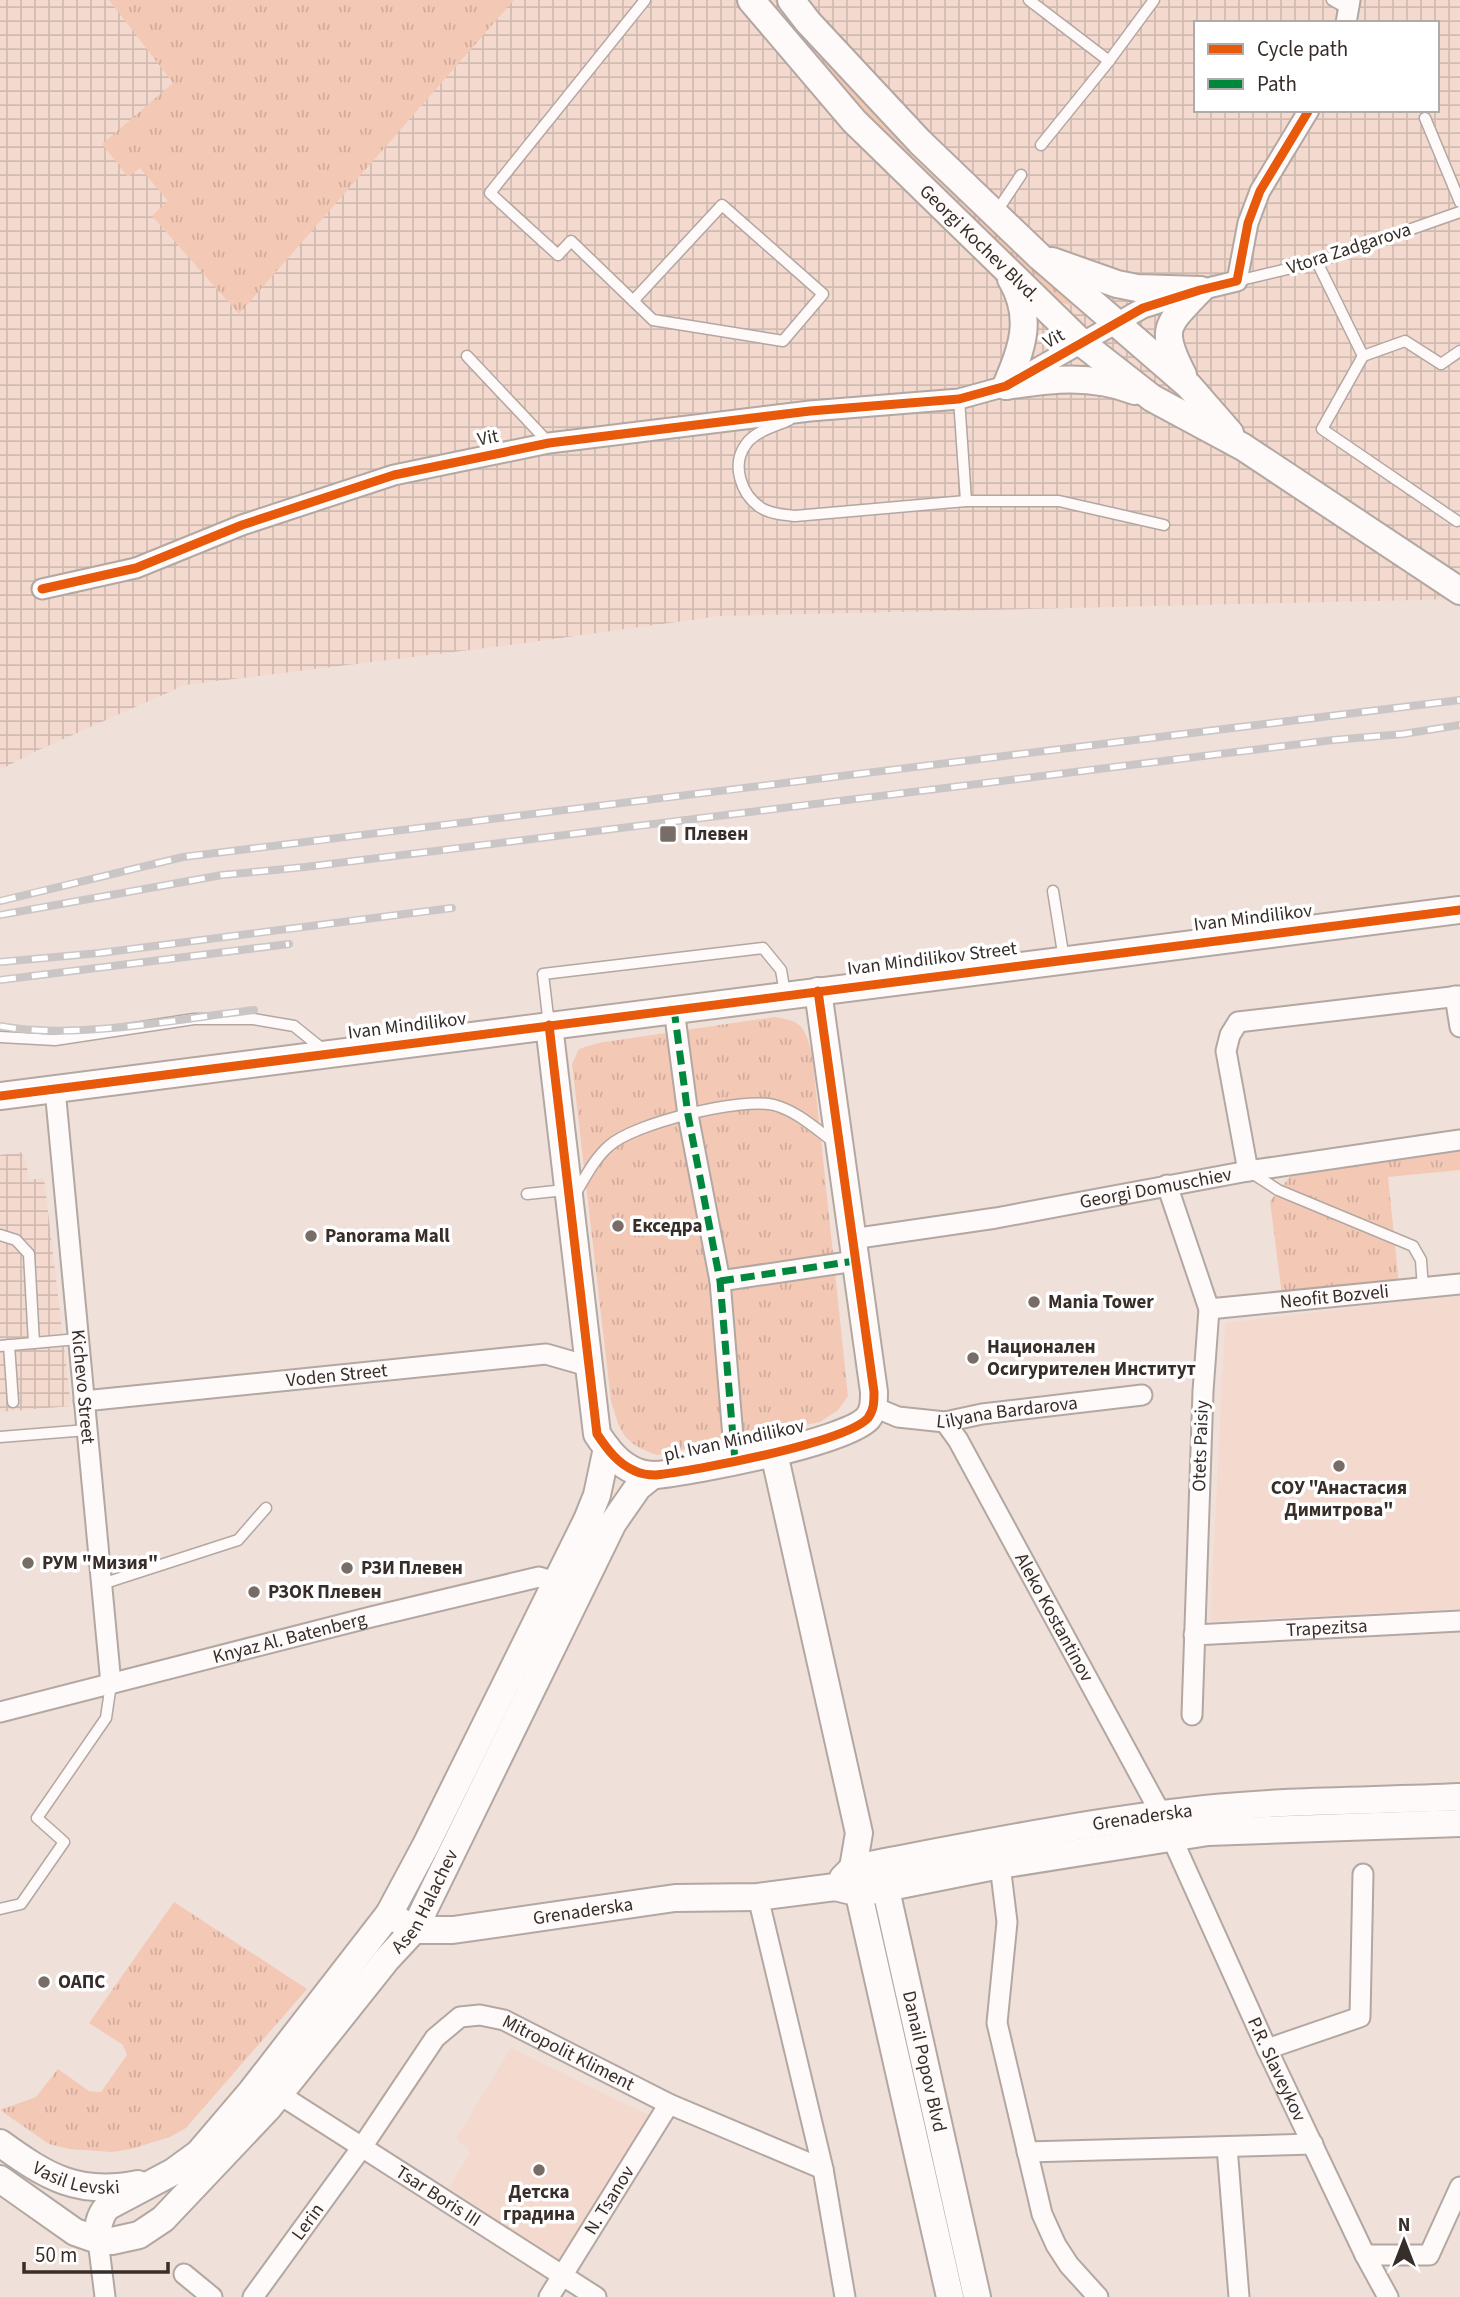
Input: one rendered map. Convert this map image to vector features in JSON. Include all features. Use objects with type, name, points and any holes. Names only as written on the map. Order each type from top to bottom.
[{"type":"street","name":"Georgi Kochev Blvd.","points":[[751,0],[854,121],[1083,344],[1152,398],[1243,447],[1452,586]]},
{"type":"street","name":"Georgi Kochev Blvd.","points":[[792,0],[808,22],[920,142],[1040,257],[1189,386],[1243,447]]},
{"type":"street","points":[[1237,281],[1248,223],[1260,191],[1308,112]]},
{"type":"street","points":[[1040,257],[1117,284],[1137,288],[1200,290]]},
{"type":"street","points":[[1003,266],[1019,293],[1024,314],[1021,348],[1006,386],[1073,378],[1095,379],[1152,398]]},
{"type":"street","name":"Vit","points":[[42,589],[136,568],[242,525],[394,475],[549,443],[810,411],[959,399],[1006,386],[1143,308],[1237,281]]},
{"type":"street","points":[[1189,386],[1171,351],[1167,335],[1172,319],[1200,290]]},
{"type":"street","name":"Ivan Mindilikov","points":[[1064,959],[1460,910]]},
{"type":"street","name":"Ivan Mindilikov Street","points":[[818,991],[1064,959]]},
{"type":"street","points":[[818,991],[874,1407]]},
{"type":"street","name":"Ivan Mindilikov","points":[[0,1096],[818,991]]},
{"type":"street","points":[[1248,1171],[1226,1051],[1230,1035],[1238,1022],[1457,996],[1460,1027]]},
{"type":"street","points":[[674,1009],[688,1115],[720,1281],[735,1461]]},
{"type":"street","name":"pl. Ivan Mindilikov","points":[[549,1025],[597,1434],[617,1460],[635,1471],[653,1475],[735,1461],[836,1435],[867,1418],[874,1407]]},
{"type":"street","name":"Kichevo Street","points":[[55,1089],[111,1684]]},
{"type":"street","name":"Georgi Domuschiev","points":[[720,1281],[996,1218],[1167,1185],[1460,1140]]},
{"type":"street","name":"Otets Paisiy","points":[[1167,1185],[1209,1309],[1203,1391],[1192,1715]]},
{"type":"street","name":"Neofit Bozveli","points":[[1209,1309],[1460,1284]]},
{"type":"street","name":"Voden Street","points":[[84,1401],[546,1353],[588,1366]]},
{"type":"street","name":"Lilyana Bardarova","points":[[874,1407],[898,1417],[945,1422],[982,1414],[1142,1395]]},
{"type":"street","name":"Aleko Kostantinov","points":[[945,1422],[958,1440],[1173,1838]]},
{"type":"street","name":"Asen Halachev","points":[[607,1448],[597,1495],[568,1586],[414,1930],[387,1959],[279,2094],[163,2219],[139,2235],[112,2241],[98,2240],[98,2223],[107,2207],[186,2164],[199,2153],[251,2092],[389,1914],[568,1586],[624,1506],[653,1475]]},
{"type":"street","name":"Danail Popov Blvd","points":[[774,1452],[859,1833],[862,1880],[950,2297]]},
{"type":"street","name":"Knyaz Al. Batenberg","points":[[0,1712],[539,1577],[568,1586]]},
{"type":"street","name":"Trapezitsa","points":[[1194,1635],[1460,1621]]},
{"type":"street","name":"Grenaderska","points":[[862,1880],[997,1840],[1161,1814],[1253,1805],[1460,1797]]},
{"type":"street","name":"Grenaderska","points":[[414,1930],[453,1930],[675,1898],[758,1897],[862,1880],[1000,1865],[1208,1832],[1460,1824]]},
{"type":"street","name":"P.R. Slaveykov","points":[[1173,1838],[1268,2049],[1365,2255],[1388,2297]]},
{"type":"street","points":[[1000,1865],[1007,1922],[997,2023],[1042,2214],[1056,2245],[1069,2265],[1098,2297]]},
{"type":"street","points":[[1268,2049],[1360,2017],[1363,1874]]},
{"type":"street","name":"Danail Popov Blvd","points":[[862,1880],[977,2297]]},
{"type":"street","points":[[758,1897],[823,2169],[845,2297]]},
{"type":"street","points":[[389,1914],[414,1930]]},
{"type":"street","name":"Mitropolit Kliment","points":[[362,2147],[435,2039],[460,2017],[480,2015],[504,2020],[669,2104],[823,2169]]},
{"type":"street","name":"Tsar Boris III","points":[[279,2094],[596,2297]]},
{"type":"street","name":"N. Tsanov","points":[[549,2297],[669,2104]]},
{"type":"street","name":"Vasil Levski","points":[[0,2143],[39,2171],[73,2184],[111,2188],[160,2178]]},
{"type":"street","points":[[1027,2152],[1313,2144]]},
{"type":"street","name":"Lerin","points":[[253,2297],[362,2147]]},
{"type":"street","points":[[1227,2147],[1239,2297]]},
{"type":"street","name":"Vasil Levski","points":[[0,2179],[75,2232],[98,2240]]},
{"type":"street","points":[[1365,2255],[1429,2256],[1460,2187]]},
{"type":"street","points":[[98,2240],[105,2297]]},
{"type":"street","points":[[184,2274],[212,2297]]},
{"type":"lane","points":[[633,301],[722,205],[823,295],[783,341],[653,320],[633,301],[571,241],[558,255],[490,194],[645,0]]},
{"type":"lane","points":[[1029,0],[1109,61]]},
{"type":"lane","points":[[1041,145],[1154,0]]},
{"type":"lane","points":[[1425,118],[1460,202]]},
{"type":"lane","points":[[995,214],[1021,175]]},
{"type":"lane","name":"Vtora Zadgarova","points":[[1237,281],[1317,262],[1460,212]]},
{"type":"lane","points":[[1317,262],[1363,356]]},
{"type":"lane","points":[[1457,521],[1322,429],[1363,356],[1405,341],[1441,364],[1460,351]]},
{"type":"lane","points":[[467,356],[549,443]]},
{"type":"lane","points":[[959,399],[966,501]]},
{"type":"lane","points":[[810,411],[761,432],[746,443],[738,464],[740,483],[761,508],[794,516],[966,501],[1059,501],[1164,525]]},
{"type":"lane","points":[[1053,891],[1064,959]]},
{"type":"lane","points":[[549,1025],[543,974],[555,972],[763,948],[781,971],[785,995]]},
{"type":"lane","points":[[0,1037],[55,1040],[194,1018],[253,1018],[294,1026],[329,1054]]},
{"type":"lane","points":[[527,1194],[568,1197],[610,1145],[637,1129],[688,1115],[746,1104],[775,1105],[807,1121],[839,1146]]},
{"type":"lane","points":[[1248,1171],[1278,1190],[1413,1247],[1421,1260],[1423,1289]]},
{"type":"lane","points":[[0,1235],[16,1240],[29,1254],[34,1343]]},
{"type":"lane","points":[[13,1402],[4,1345],[78,1339]]},
{"type":"lane","points":[[0,1437],[87,1430]]},
{"type":"lane","points":[[102,1584],[238,1540],[266,1508]]},
{"type":"lane","points":[[0,1909],[21,1904],[64,1842],[37,1818],[106,1718],[111,1684]]},
{"type":"shaded area","points":[[0,0],[1460,0],[1460,599],[720,616],[185,685],[34,752],[0,770]]},
{"type":"shaded area","points":[[21,1152],[27,1164],[28,1180],[44,1178],[71,1406],[0,1412],[0,1155]]},
{"type":"shaded area","name":"СОУ \"Анастасия Димитрова\"","points":[[1460,1294],[1460,1609],[1210,1621],[1225,1323]]},
{"type":"shaded area","name":"Детска градина","points":[[511,2048],[652,2117],[558,2262],[449,2187],[471,2152],[456,2139]]},
{"type":"green space","points":[[109,0],[514,0],[239,314],[152,216],[168,201],[140,168],[128,177],[102,144],[173,83]]},
{"type":"green space","points":[[774,0],[788,0],[1074,293],[1074,306],[1059,302],[864,113]]},
{"type":"green space","points":[[775,1017],[792,1021],[801,1027],[812,1054],[848,1396],[838,1410],[820,1422],[657,1455],[637,1446],[625,1436],[611,1401],[572,1064],[579,1049],[598,1043]]},
{"type":"green space","points":[[1460,1149],[1460,1170],[1388,1177],[1399,1284],[1282,1295],[1270,1201],[1293,1173]]},
{"type":"green space","points":[[174,1902],[307,1989],[186,2128],[170,2137],[112,2152],[69,2149],[49,2144],[0,2110],[36,2097],[58,2069],[89,2091],[101,2092],[127,2055],[123,2045],[89,2023]]},
{"type":"railway","points":[[0,901],[183,857],[1460,700]]},
{"type":"railway","points":[[0,915],[222,875],[1460,725]]},
{"type":"railway","points":[[0,962],[100,953],[452,908]]},
{"type":"railway","points":[[0,980],[289,944]]},
{"type":"railway","points":[[0,1026],[61,1031],[127,1027],[254,1010]]},
{"type":"marked path","points":[[674,1009],[688,1115],[720,1281],[735,1461]]},
{"type":"marked path","points":[[720,1281],[855,1261]]},
{"type":"cycle path","points":[[42,589],[136,568],[242,525],[394,475],[549,443],[810,411],[959,399],[1006,386],[1143,308],[1237,281],[1248,223],[1260,191],[1308,112]]},
{"type":"cycle path","points":[[0,1096],[1460,910]]},
{"type":"cycle path","points":[[549,1025],[597,1434],[623,1464],[640,1473],[656,1475],[734,1462],[831,1437],[868,1418],[873,1409],[874,1392],[818,991]]},
{"type":"place","name":"Плевен","points":[[668,834]]},
{"type":"place","name":"Екседра","points":[[618,1226]]},
{"type":"place","name":"Panorama Mall","points":[[311,1236]]},
{"type":"place","name":"Mania Tower","points":[[1034,1302]]},
{"type":"place","name":"Национален Осигурителен Институт","points":[[973,1358]]},
{"type":"place","name":"СОУ \"Анастасия Димитрова\"","points":[[1339,1466]]},
{"type":"place","name":"РУМ \"Мизия\"","points":[[28,1563]]},
{"type":"place","name":"РЗИ Плевен","points":[[347,1568]]},
{"type":"place","name":"РЗОК Плевен","points":[[254,1592]]},
{"type":"place","name":"ОАПС","points":[[44,1982]]},
{"type":"place","name":"Детска градина","points":[[539,2170]]}]
